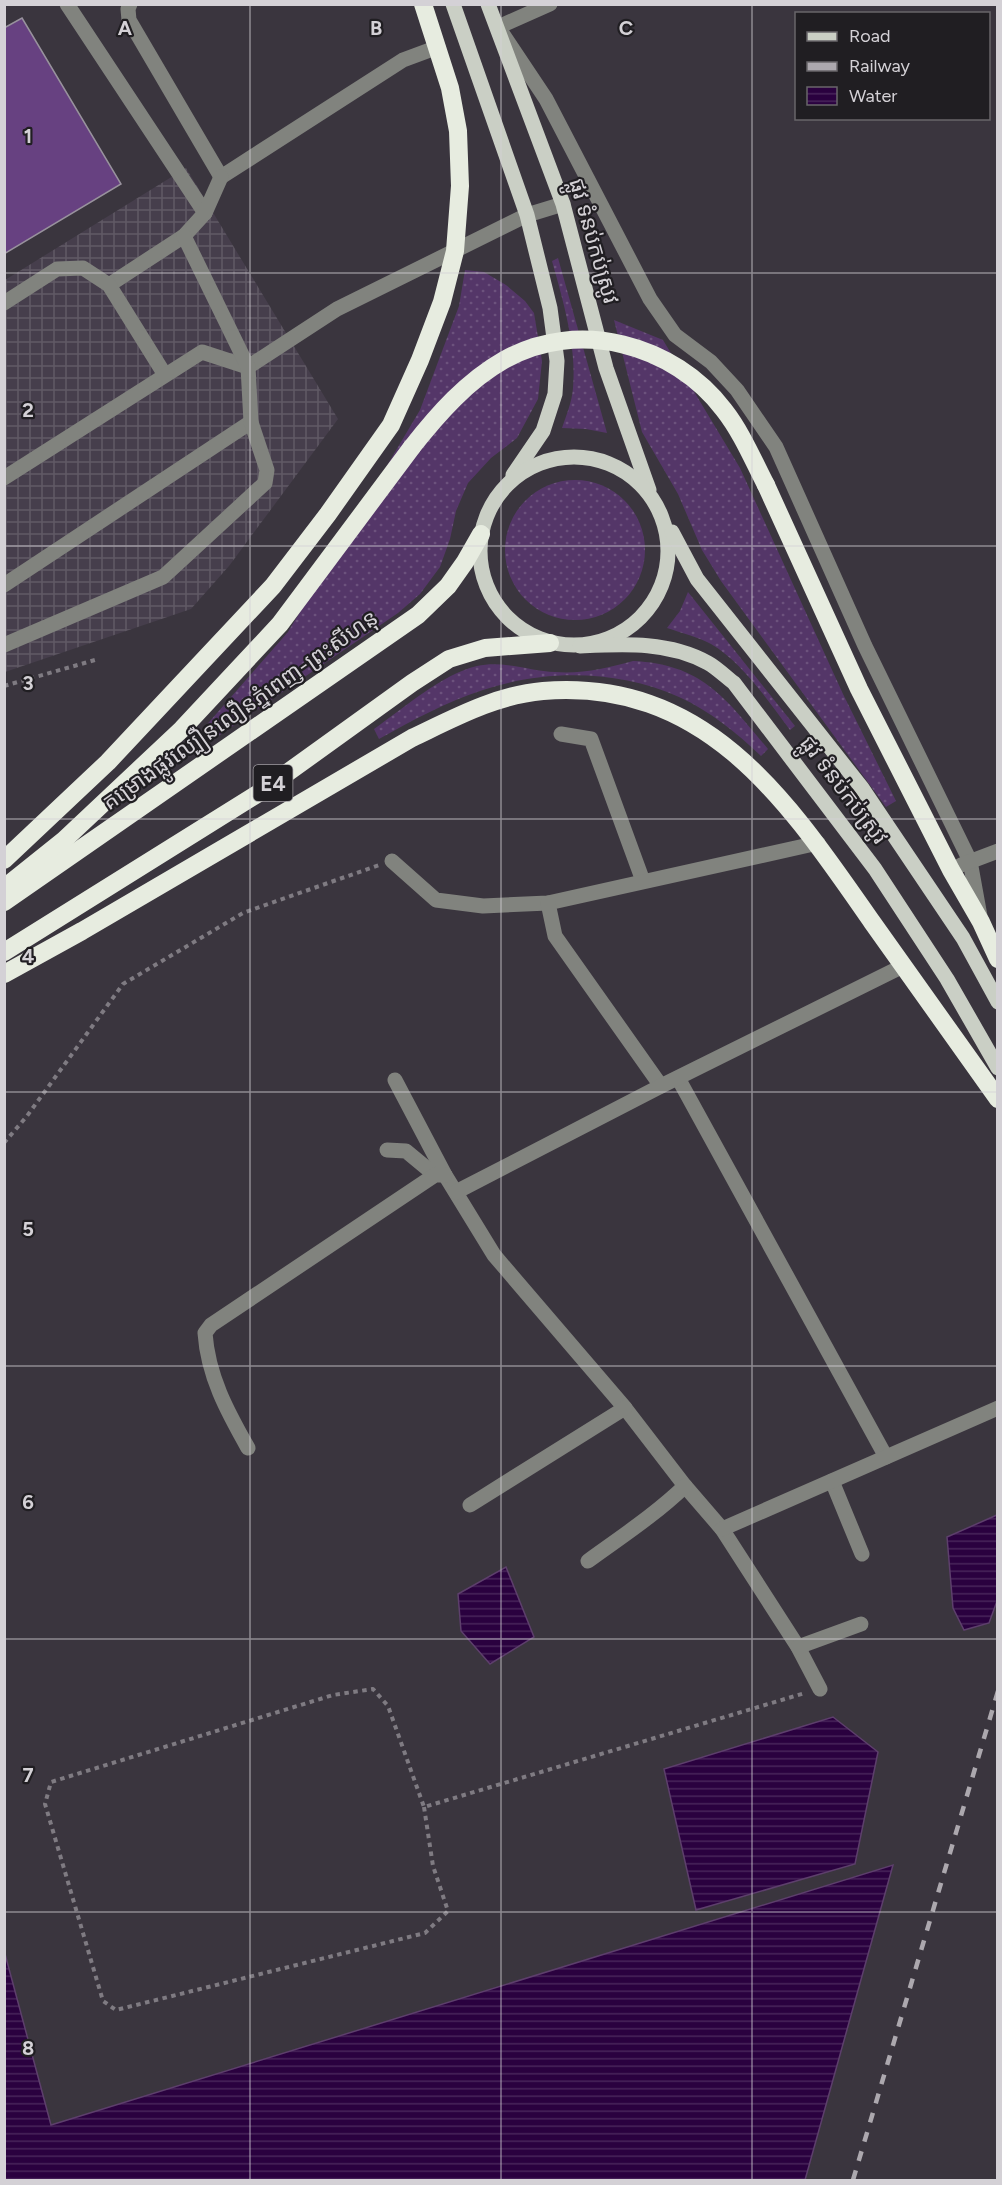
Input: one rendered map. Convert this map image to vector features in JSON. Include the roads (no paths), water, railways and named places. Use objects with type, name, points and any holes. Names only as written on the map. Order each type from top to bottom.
[{"type":"highway","points":[[4,860],[108,762],[265,594],[328,514],[391,424],[420,360],[442,302],[455,250],[460,186],[458,131],[450,88],[423,4]]},
{"type":"highway","points":[[4,888],[64,840],[183,729],[280,624],[427,428],[471,383],[505,360],[536,346],[572,340],[610,341],[637,347],[671,362],[700,383],[724,410],[745,442],[859,689],[951,870],[981,922],[998,959]]},
{"type":"highway","name":"គម្រោងផ្លូវល្បឿនលឿនភ្នំពេញ-ព្រះសីហនុ","points":[[4,902],[418,615],[447,586],[481,534]]},
{"type":"highway","name":"E4","points":[[4,952],[262,791],[449,659],[485,648],[550,643]]},
{"type":"highway","points":[[4,974],[82,931],[412,738],[466,712],[506,698],[541,691],[576,690],[612,693],[647,702],[678,715],[711,734],[739,756],[777,794],[818,843],[998,1099]]},
{"type":"main road","points":[[453,4],[527,215],[550,308],[557,361],[555,394],[543,431],[506,486]]},
{"type":"main road","name":"ផ្លូវ ទំនប់កប់ស្រូវ","points":[[488,4],[563,204],[606,368],[650,493]]},
{"type":"main road","name":"E4","points":[[563,457],[596,458],[626,471],[650,493],[664,518],[670,547],[666,576],[654,603],[634,625],[609,640],[580,646],[550,643],[524,632],[502,614],[487,590],[480,563],[481,534],[490,508],[506,486],[532,466],[563,457]]},
{"type":"main road","name":"ផ្លូវ ទំនប់កប់ស្រូវ","points":[[664,518],[697,579],[862,788],[911,858],[963,938],[998,1002]]},
{"type":"main road","name":"ផ្លូវ ទំនប់កប់ស្រូវ","points":[[580,646],[634,643],[672,649],[708,663],[734,683],[876,869],[947,979],[998,1068]]},
{"type":"street","points":[[67,4],[205,213]]},
{"type":"street","points":[[130,4],[129,20],[221,177]]},
{"type":"street","points":[[550,4],[498,27],[546,99],[650,299],[675,335],[711,362],[737,390],[776,447],[865,646],[970,861],[981,922]]},
{"type":"street","points":[[109,285],[184,236],[205,213],[221,177],[403,60],[438,47]]},
{"type":"street","points":[[248,367],[337,309],[527,215],[563,204]]},
{"type":"street","points":[[4,645],[163,577],[265,483],[267,470],[251,422],[248,367],[184,236]]},
{"type":"street","points":[[4,303],[57,269],[83,268],[109,285],[165,375]]},
{"type":"street","points":[[4,478],[202,351],[248,367]]},
{"type":"street","points":[[4,585],[251,422]]},
{"type":"street","points":[[561,734],[591,739],[643,882]]},
{"type":"street","points":[[392,861],[436,900],[483,906],[548,903],[818,843]]},
{"type":"street","points":[[951,870],[998,851]]},
{"type":"street","points":[[548,903],[555,936],[661,1086]]},
{"type":"street","points":[[456,1192],[661,1086],[903,966]]},
{"type":"street","points":[[678,1078],[886,1457]]},
{"type":"street","points":[[395,1080],[440,1175]]},
{"type":"street","points":[[387,1150],[406,1151],[440,1175],[456,1192],[494,1255],[625,1408],[722,1529],[798,1647],[820,1689]]},
{"type":"street","points":[[248,1448],[223,1404],[212,1372],[205,1333],[211,1325],[440,1175]]},
{"type":"street","points":[[470,1505],[625,1408]]},
{"type":"street","points":[[722,1529],[998,1408]]},
{"type":"street","points":[[832,1481],[862,1554]]},
{"type":"street","points":[[588,1562],[649,1515],[661,1509],[686,1486]]},
{"type":"street","points":[[798,1647],[861,1624]]},
{"type":"water","points":[[997,1515],[997,1601],[989,1623],[964,1630],[953,1608],[947,1537]]},
{"type":"water","points":[[506,1567],[534,1637],[490,1664],[461,1631],[458,1594]]},
{"type":"water","points":[[833,1717],[878,1752],[855,1864],[696,1910],[664,1769]]},
{"type":"water","points":[[893,1865],[805,2180],[5,2180],[5,1954],[51,2125]]},
{"type":"railway","points":[[853,2180],[998,1691]]}]
